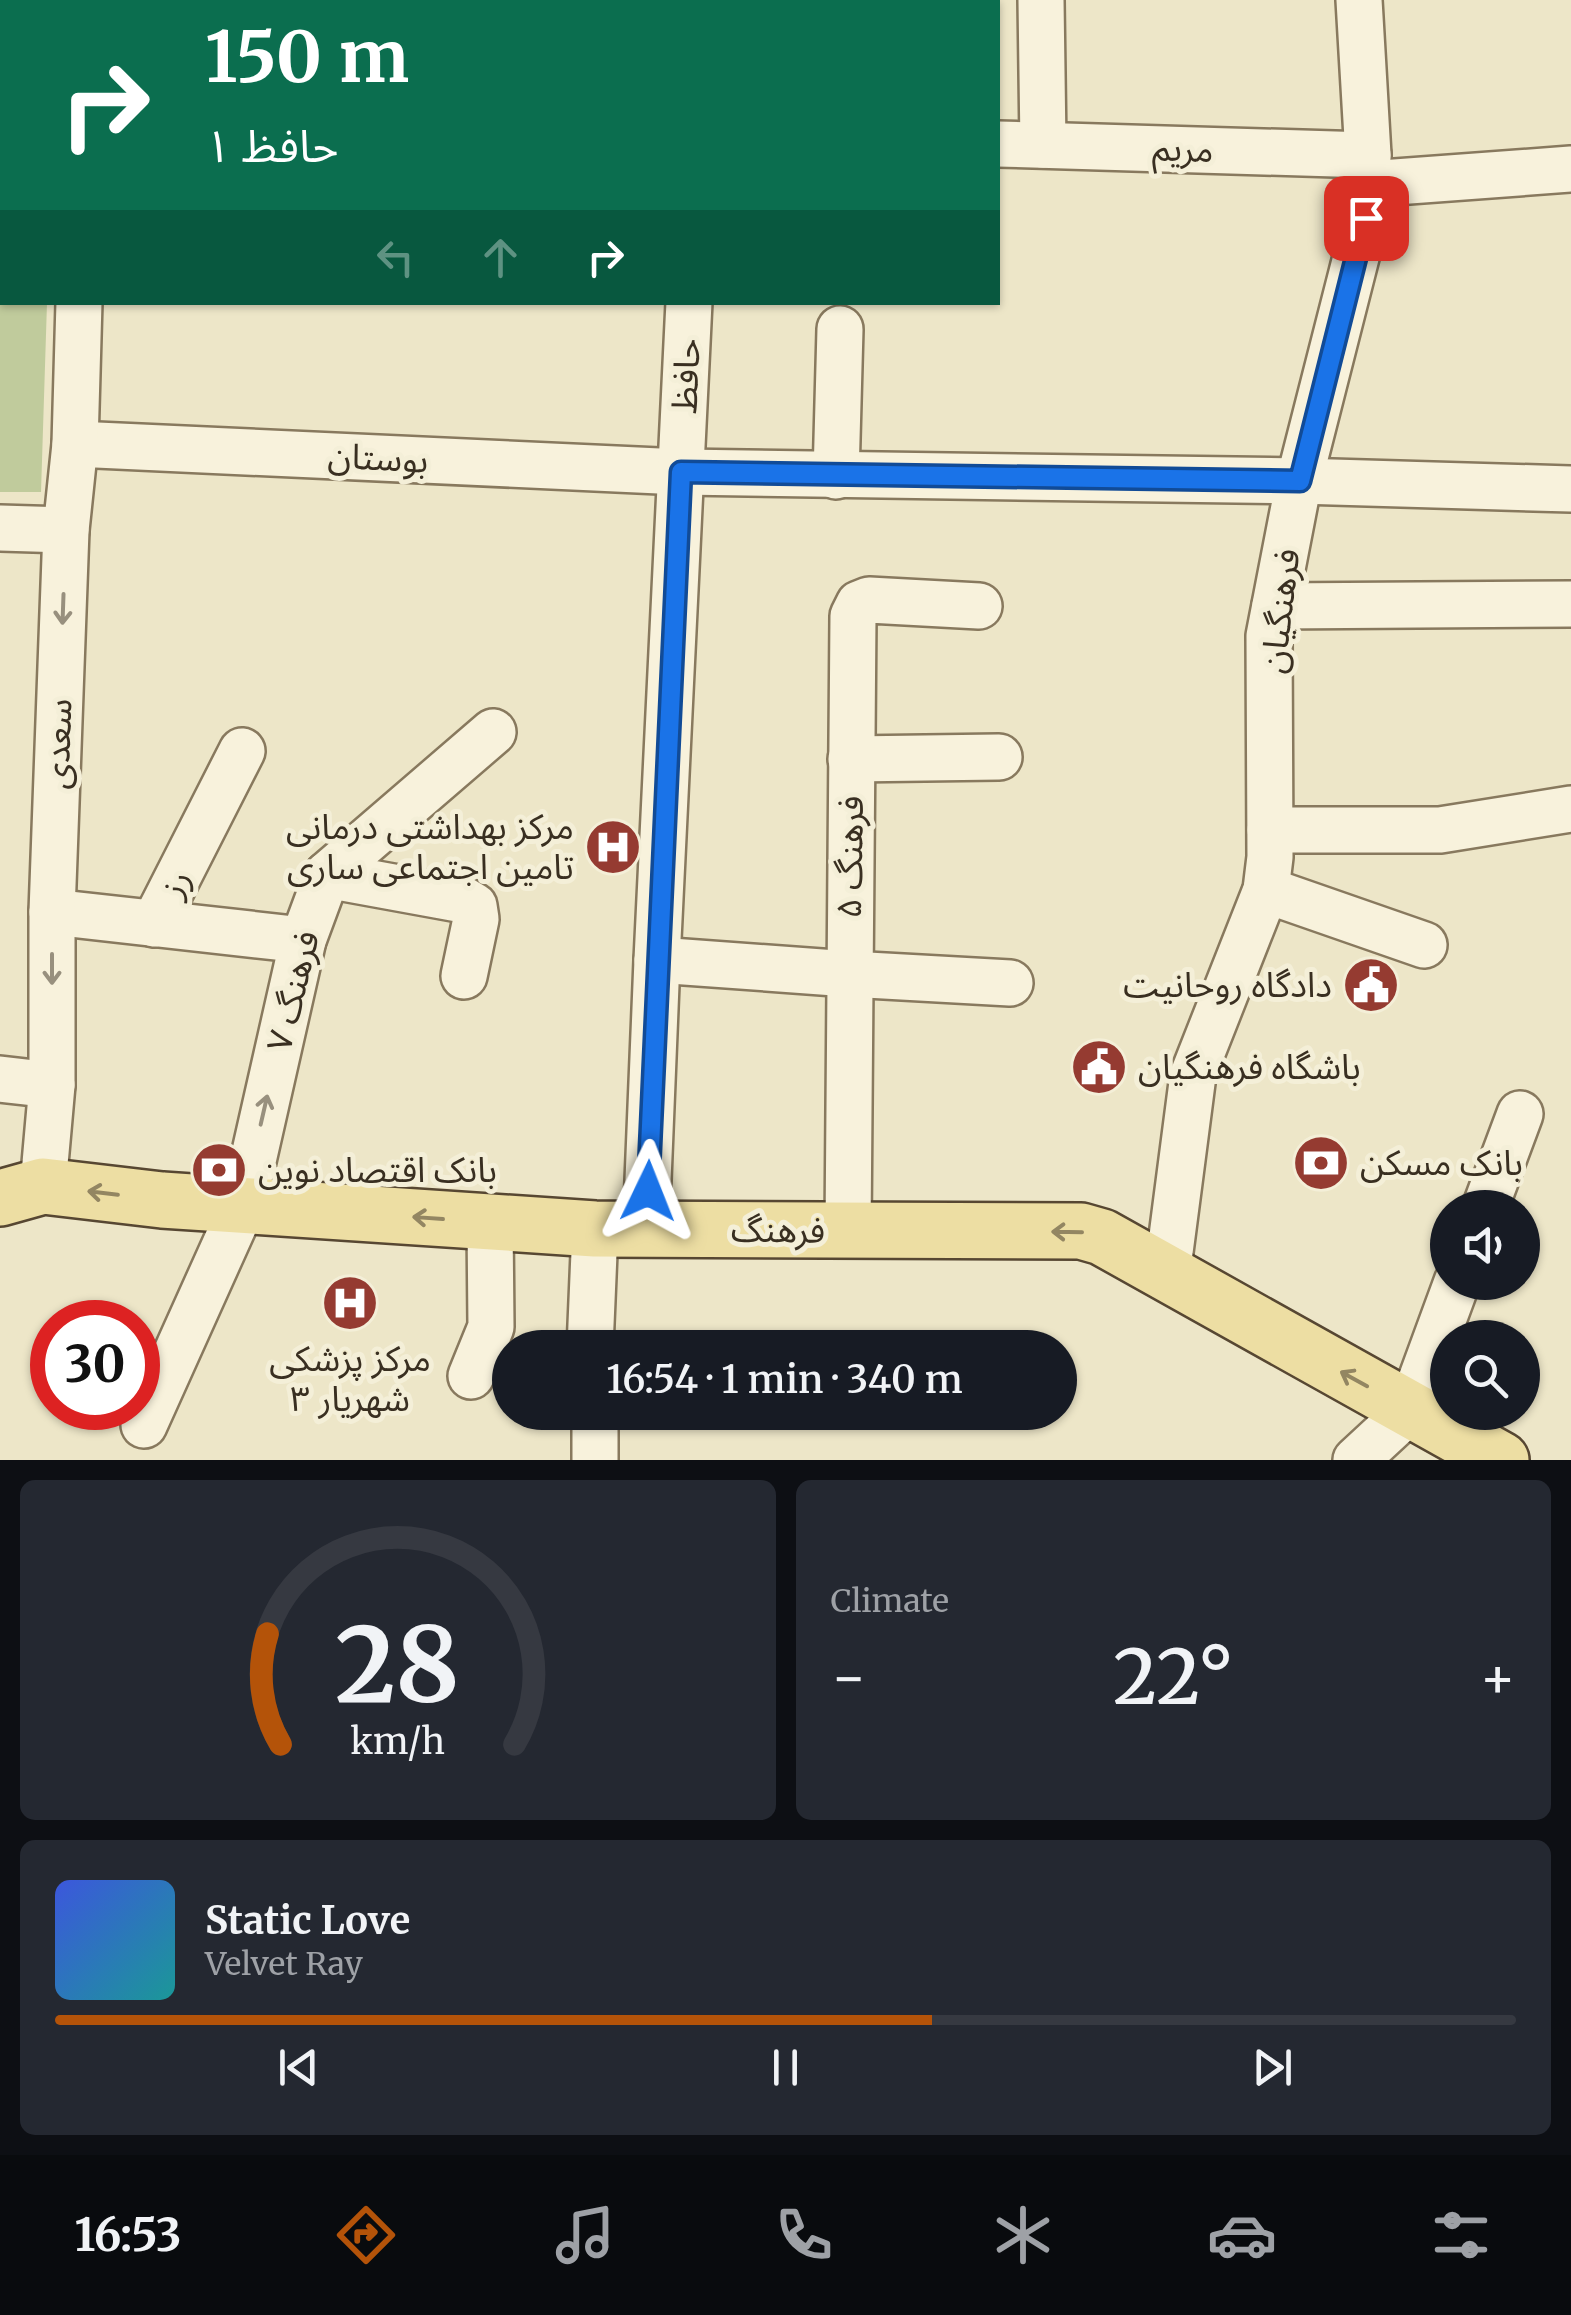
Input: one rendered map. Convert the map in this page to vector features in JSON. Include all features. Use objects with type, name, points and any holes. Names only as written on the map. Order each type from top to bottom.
[{"type":"main road","name":"فرهنگ","points":[[21,1192],[621,1229],[1081,1232],[1102,1237],[1501,1460]]},
{"type":"street","points":[[1041,0],[1044,145]]},
{"type":"street","name":"فرهنگیان","points":[[1167,1275],[1193,1075],[1266,890],[1270,857],[1269,636],[1300,481],[1366,218],[1368,170],[1359,0]]},
{"type":"street","name":"مریم","points":[[1000,144],[1368,170],[1571,169]]},
{"type":"street","name":"سعدی","points":[[21,1192],[52,1085],[52,912],[66,530],[76,444],[78,305]]},
{"type":"street","name":"حافظ","points":[[595,1330],[621,1229],[657,960],[689,305]]},
{"type":"street","points":[[836,476],[840,329]]},
{"type":"street","name":"بوستان","points":[[76,444],[681,472],[1571,489]]},
{"type":"street","points":[[0,528],[66,530]]},
{"type":"street","name":"فرهنگ ۵","points":[[848,1231],[853,616],[859,604],[869,600],[978,606]]},
{"type":"street","points":[[1275,606],[1571,604]]},
{"type":"street","name":"فرهنگ ۷","points":[[160,1389],[243,1205],[303,940],[327,874],[493,732]]},
{"type":"street","name":"رز","points":[[52,912],[154,924],[242,751]]},
{"type":"street","points":[[851,759],[999,757]]},
{"type":"street","points":[[1270,830],[1440,830],[1571,809]]},
{"type":"street","points":[[327,874],[464,900],[474,906],[476,920],[464,976]]},
{"type":"street","points":[[1266,890],[1424,945]]},
{"type":"street","points":[[154,924],[303,940]]},
{"type":"street","points":[[657,960],[1010,982]]},
{"type":"street","points":[[0,1079],[52,1085]]},
{"type":"street","points":[[1492,1190],[1520,1114]]},
{"type":"street","points":[[470,1376],[491,1327],[490,1222]]},
{"type":"street","points":[[1356,1460],[1410,1410],[1450,1300]]},
{"type":"street","points":[[595,1430],[595,1460]]},
{"type":"green space","points":[[0,305],[47,305],[41,492],[0,492]]},
{"type":"place","name":"مرکز بهداشتی درمانی تامین اجتماعی ساری","points":[[613,847]]},
{"type":"place","name":"دادگاه روحانیت","points":[[1371,985]]},
{"type":"place","name":"باشگاه فرهنگیان","points":[[1099,1067]]},
{"type":"place","name":"بانک مسکن","points":[[1321,1163]]},
{"type":"place","name":"بانک اقتصاد نوین","points":[[219,1170]]},
{"type":"place","name":"مرکز پزشکی شهریار ۳","points":[[350,1303]]},
{"type":"route","points":[[648,1191],[681,472],[1300,481],[1366,218]]}]
